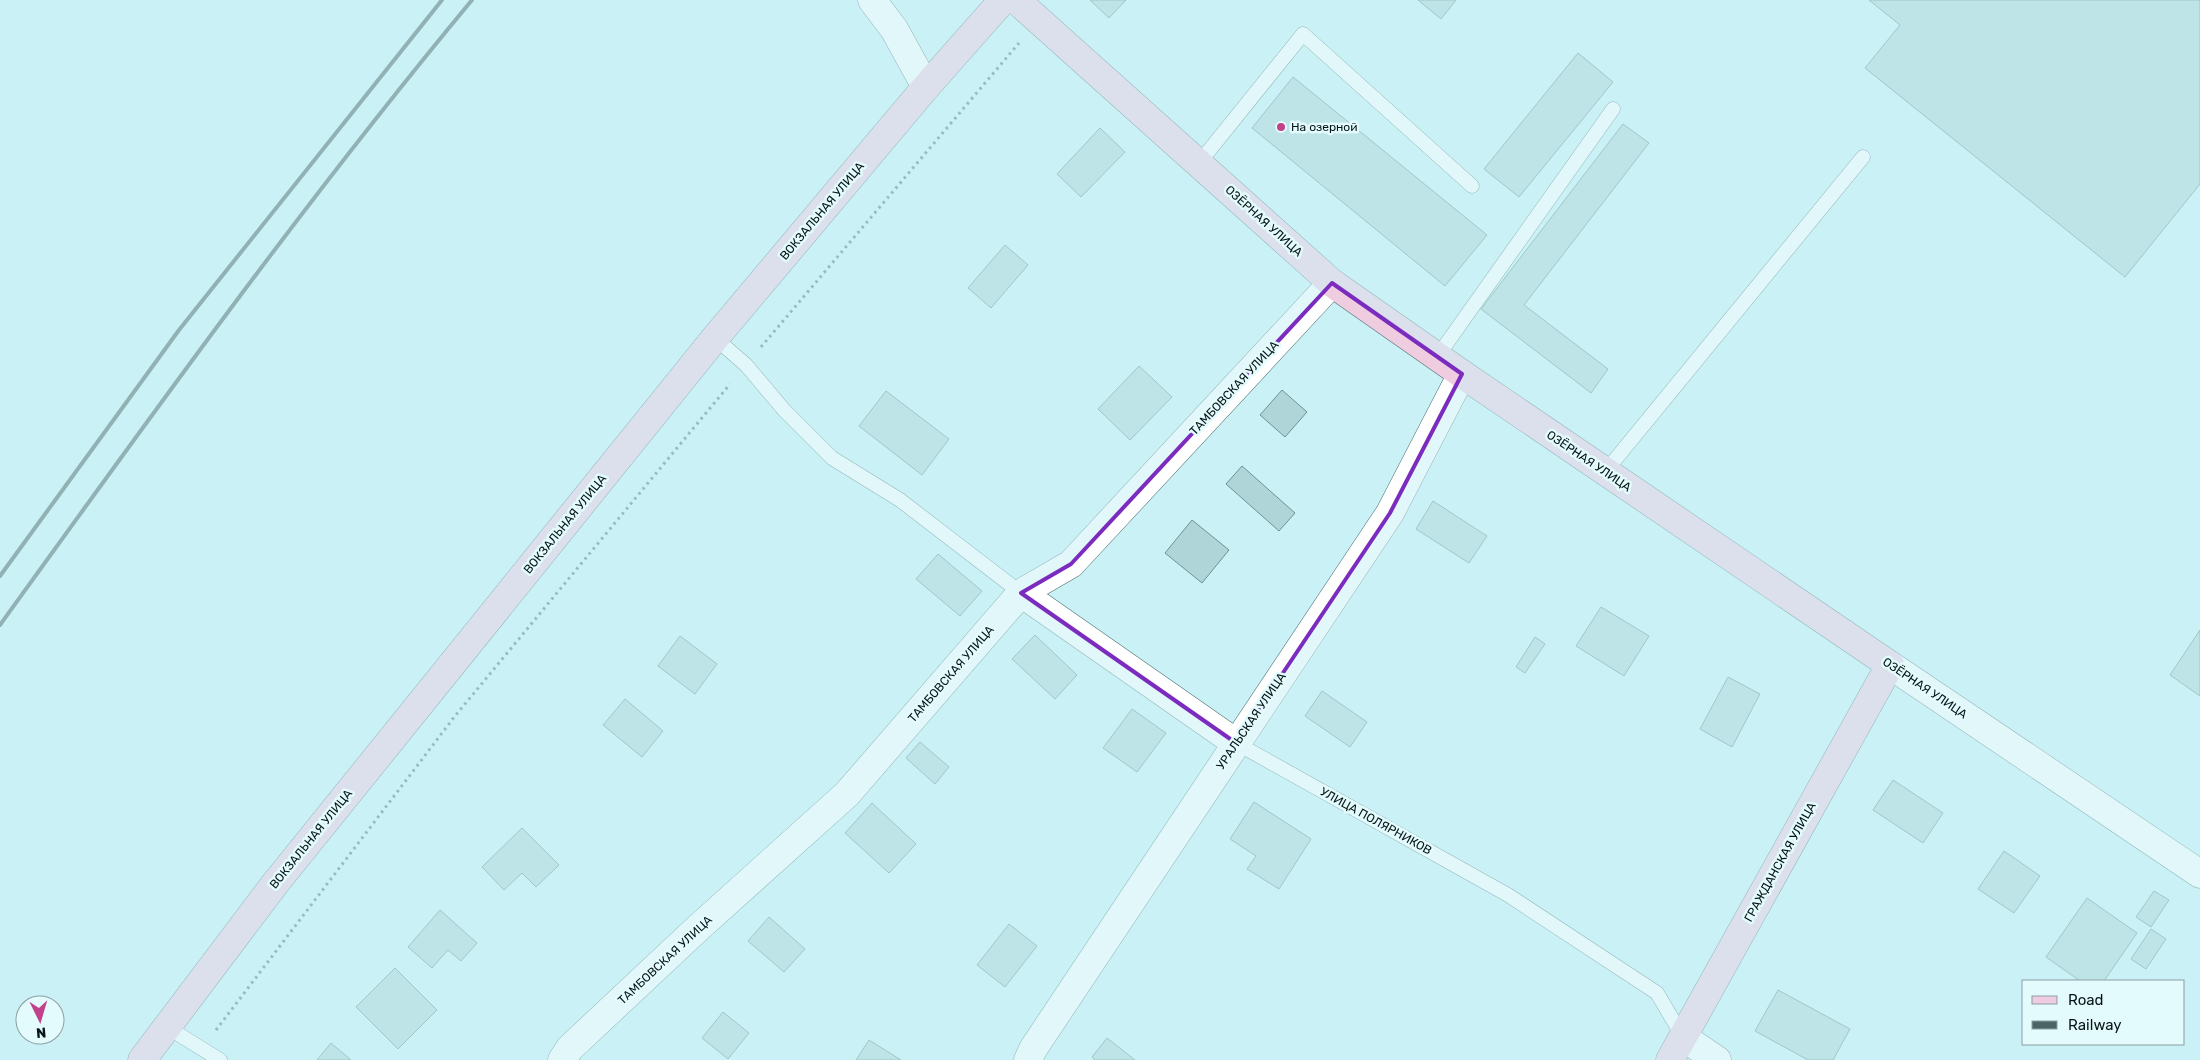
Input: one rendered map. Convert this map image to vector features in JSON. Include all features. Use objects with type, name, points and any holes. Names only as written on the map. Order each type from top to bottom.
[{"type":"street","points":[[872,0],[894,29],[926,87]]},
{"type":"street","points":[[891,0],[894,29]]},
{"type":"street","name":"ВОКЗАЛЬНАЯ УЛИЦА","points":[[142,1060],[274,885],[715,338],[926,87],[1003,0]]},
{"type":"street","name":"ОЗЁРНАЯ УЛИЦА","points":[[1016,0],[1332,283],[1605,472],[2200,874]]},
{"type":"street","name":"ТАМБОВСКАЯ УЛИЦА","points":[[562,1060],[570,1048],[690,935],[848,794],[1021,593],[1071,564],[1332,283]]},
{"type":"street","name":"УРАЛЬСКАЯ УЛИЦА","points":[[1028,1060],[1033,1049],[1390,513],[1462,374]]},
{"type":"street","name":"УЛИЦА ПОЛЯРНИКОВ","points":[[1021,593],[1236,743]]},
{"type":"street","name":"ГРАЖДАНСКАЯ УЛИЦА","points":[[1676,1049],[1890,665]]},
{"type":"street","name":"УЛИЦА ПОЛЯРНИКОВ","points":[[1676,1049],[1717,1060]]},
{"type":"lane","points":[[1199,163],[1303,34],[1472,186]]},
{"type":"lane","points":[[1437,357],[1614,110]]},
{"type":"lane","points":[[1605,472],[1863,157]]},
{"type":"lane","points":[[715,338],[746,365],[784,410],[832,458],[900,500],[1021,593]]},
{"type":"lane","name":"УЛИЦА ПОЛЯРНИКОВ","points":[[1236,743],[1508,895],[1657,993],[1676,1049]]},
{"type":"lane","points":[[167,1027],[220,1060]]},
{"type":"path","points":[[202,1048],[456,716],[746,365],[1039,19]]},
{"type":"highlighted area","points":[[1332,283],[1462,374],[1390,513],[1236,743],[1021,593],[1071,564]]},
{"type":"building","points":[[1090,0],[1126,0],[1109,18]]},
{"type":"building","points":[[1418,0],[1456,0],[1441,19]]},
{"type":"building","points":[[1869,0],[2200,0],[2200,184],[2125,277],[1865,68],[1900,25]]},
{"type":"building","points":[[1578,53],[1613,82],[1519,197],[1484,169]]},
{"type":"building","points":[[1293,77],[1487,235],[1445,286],[1252,128]]},
{"type":"building","points":[[1623,124],[1649,143],[1524,305],[1608,369],[1591,393],[1481,309]]},
{"type":"building","points":[[1100,128],[1125,152],[1081,197],[1057,174]]},
{"type":"building","points":[[1005,245],[1028,265],[991,308],[968,288]]},
{"type":"building","points":[[1139,366],[1172,397],[1130,440],[1098,409]]},
{"type":"building","points":[[1282,390],[1307,412],[1285,437],[1260,415]]},
{"type":"building","points":[[886,391],[949,439],[922,475],[859,426]]},
{"type":"building","points":[[1242,466],[1295,513],[1279,531],[1226,484]]},
{"type":"building","points":[[1433,501],[1487,536],[1469,563],[1416,529]]},
{"type":"building","points":[[1192,520],[1229,550],[1202,583],[1165,553]]},
{"type":"building","points":[[938,554],[982,591],[960,616],[916,579]]},
{"type":"building","points":[[1601,607],[1649,636],[1624,676],[1576,646]]},
{"type":"building","points":[[2200,630],[2200,696],[2170,675]]},
{"type":"building","points":[[1035,635],[1077,675],[1055,699],[1012,659]]},
{"type":"building","points":[[680,636],[717,664],[695,694],[658,666]]},
{"type":"building","points":[[1535,637],[1545,644],[1525,673],[1516,667]]},
{"type":"building","points":[[1728,677],[1760,694],[1732,747],[1700,729]]},
{"type":"building","points":[[1322,691],[1367,722],[1350,747],[1305,716]]},
{"type":"building","points":[[625,699],[663,731],[642,757],[603,725]]},
{"type":"building","points":[[1132,709],[1166,733],[1137,772],[1103,748]]},
{"type":"building","points":[[920,742],[949,767],[935,784],[906,758]]},
{"type":"building","points":[[1893,780],[1943,813],[1923,843],[1873,810]]},
{"type":"building","points":[[1254,802],[1311,839],[1279,889],[1247,869],[1256,856],[1230,839]]},
{"type":"building","points":[[872,803],[916,844],[889,873],[845,833]]},
{"type":"building","points":[[522,828],[559,865],[536,887],[522,873],[504,890],[482,867]]},
{"type":"building","points":[[2004,851],[2040,876],[2014,913],[1978,889]]},
{"type":"building","points":[[2154,891],[2169,900],[2151,927],[2136,917]]},
{"type":"building","points":[[2087,898],[2137,933],[2105,980],[2079,980],[2046,957]]},
{"type":"building","points":[[440,910],[477,943],[461,961],[448,950],[432,968],[408,947]]},
{"type":"building","points":[[769,917],[805,949],[784,972],[748,941]]},
{"type":"building","points":[[1009,924],[1037,946],[1005,987],[977,965]]},
{"type":"building","points":[[2151,929],[2166,939],[2146,969],[2131,959]]},
{"type":"building","points":[[395,968],[437,1010],[398,1049],[356,1007]]},
{"type":"building","points":[[1778,990],[1850,1029],[1833,1060],[1808,1060],[1755,1031]]},
{"type":"building","points":[[723,1012],[749,1033],[728,1059],[702,1038]]},
{"type":"building","points":[[1107,1038],[1135,1060],[1095,1060],[1092,1057]]},
{"type":"building","points":[[869,1040],[901,1060],[856,1060]]},
{"type":"building","points":[[331,1043],[351,1060],[317,1060]]},
{"type":"railway","points":[[0,576],[179,330],[442,0]]},
{"type":"railway","points":[[0,625],[231,308],[349,153],[472,0]]},
{"type":"place","name":"На озерной","points":[[1281,127]]}]
